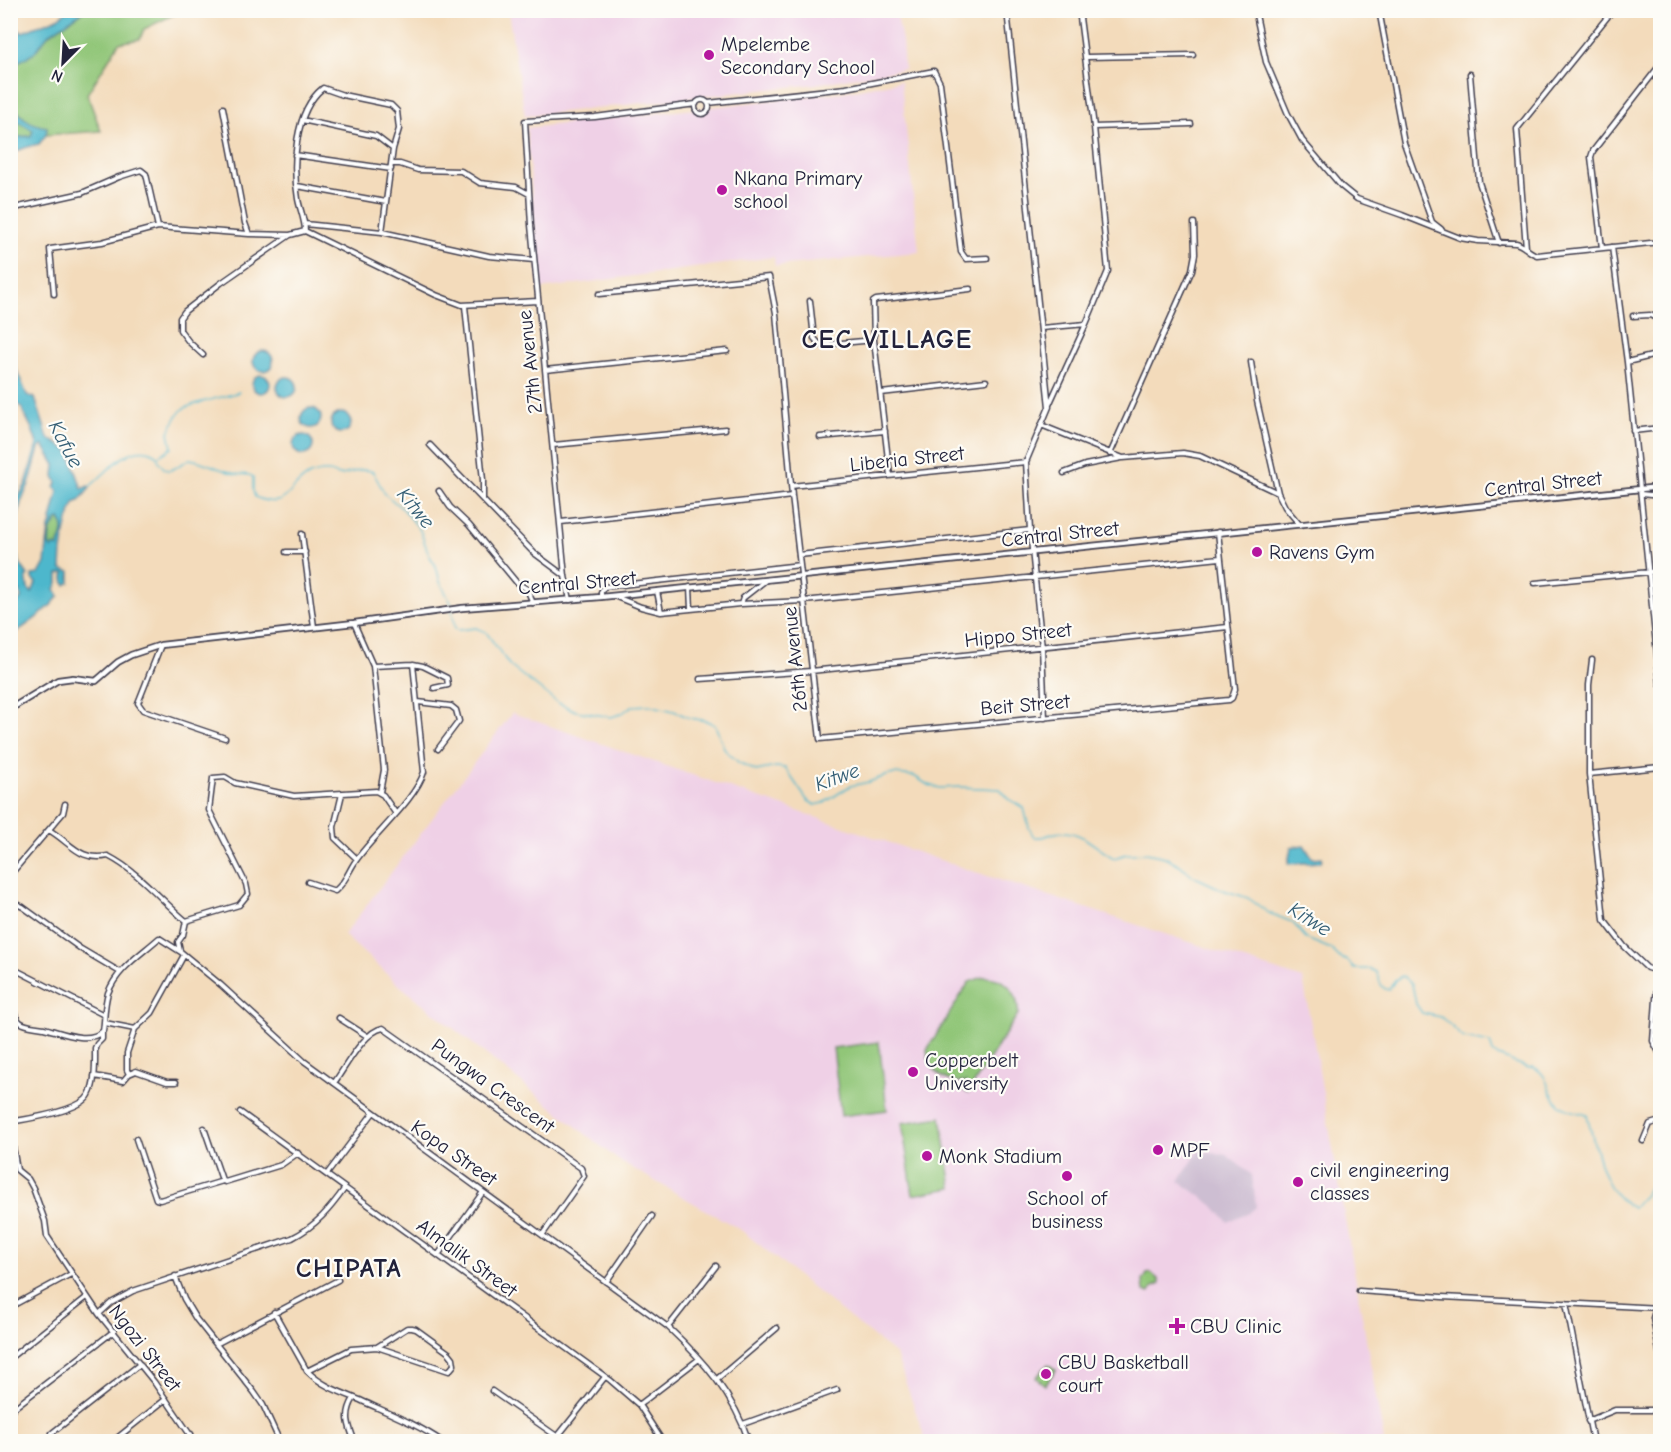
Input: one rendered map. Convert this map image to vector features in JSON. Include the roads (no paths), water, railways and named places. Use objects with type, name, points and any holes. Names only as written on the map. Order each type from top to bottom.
[{"type":"street","points":[[1007,10],[1048,407]]},
{"type":"street","points":[[1045,718],[1042,648],[1030,530],[1026,462],[1108,271],[1095,127],[1079,10]]},
{"type":"street","points":[[1255,10],[1266,62],[1288,114],[1302,140],[1341,186],[1357,199],[1460,238],[1515,243],[1538,255],[1660,242]]},
{"type":"street","points":[[1379,10],[1404,143],[1432,222],[1444,232]]},
{"type":"street","points":[[1526,248],[1517,129],[1613,10]]},
{"type":"street","points":[[1087,57],[1193,55]]},
{"type":"street","points":[[1602,248],[1593,151],[1660,65]]},
{"type":"street","points":[[708,104],[708,110],[703,114],[697,111],[696,104],[702,100],[708,104],[846,88],[934,71],[940,83],[961,252],[966,259],[987,258]]},
{"type":"street","points":[[1470,74],[1479,182],[1499,243]]},
{"type":"street","points":[[305,231],[297,186],[296,155],[299,128],[315,96],[323,88],[343,95],[391,105],[397,111],[399,129],[393,149],[382,232]]},
{"type":"street","name":"27th Avenue","points":[[570,600],[534,260],[525,121],[595,117],[696,104]]},
{"type":"street","points":[[223,108],[249,234]]},
{"type":"street","points":[[302,120],[375,136],[393,149]]},
{"type":"street","points":[[1095,127],[1191,124]]},
{"type":"street","points":[[296,155],[391,167],[400,164],[418,170],[460,171],[480,183],[516,187],[529,195]]},
{"type":"street","points":[[10,209],[82,193],[141,170],[146,174],[158,227]]},
{"type":"street","points":[[297,186],[386,202]]},
{"type":"street","points":[[1110,454],[1192,270],[1195,254],[1194,223]]},
{"type":"street","points":[[305,224],[382,232],[489,255],[534,260]]},
{"type":"street","points":[[54,294],[50,249],[102,242],[158,227],[249,234],[290,235],[305,231],[436,295],[465,306],[538,301]]},
{"type":"street","points":[[203,355],[180,330],[180,318],[185,311],[290,235]]},
{"type":"street","points":[[1612,248],[1627,362],[1660,684]]},
{"type":"street","name":"26th Avenue","points":[[599,294],[768,277],[776,313],[792,496],[819,739]]},
{"type":"street","points":[[890,476],[872,306],[876,300],[970,289]]},
{"type":"street","points":[[810,301],[814,338],[820,345],[874,340]]},
{"type":"street","points":[[465,306],[483,499]]},
{"type":"street","points":[[1633,316],[1650,315],[1660,320]]},
{"type":"street","points":[[1041,328],[1086,324]]},
{"type":"street","points":[[545,370],[727,351]]},
{"type":"street","points":[[1627,362],[1660,354]]},
{"type":"street","points":[[1251,362],[1257,401],[1278,493],[1285,507],[1300,525]]},
{"type":"street","points":[[881,393],[986,381]]},
{"type":"street","points":[[1041,425],[1123,458]]},
{"type":"street","points":[[1633,431],[1660,428]]},
{"type":"street","points":[[553,445],[725,429]]},
{"type":"street","points":[[820,437],[885,431]]},
{"type":"street","points":[[430,445],[534,553],[566,576]]},
{"type":"street","points":[[1064,473],[1085,465],[1123,458],[1192,454],[1278,493]]},
{"type":"street","name":"Liberia Street","points":[[791,486],[1026,462]]},
{"type":"street","name":"Central Street","points":[[10,709],[58,680],[73,678],[96,681],[118,662],[161,645],[442,610],[614,596],[1218,532],[1640,492],[1660,487]]},
{"type":"street","points":[[440,491],[450,507],[469,525],[517,582],[527,589],[533,603]]},
{"type":"street","points":[[1640,492],[1660,496]]},
{"type":"street","points":[[561,522],[792,496]]},
{"type":"street","points":[[799,555],[1030,530]]},
{"type":"street","points":[[1218,532],[1228,627]]},
{"type":"street","points":[[302,534],[314,627]]},
{"type":"street","points":[[286,552],[304,552]]},
{"type":"street","points":[[614,596],[641,608],[661,612],[741,604],[804,601],[1220,558]]},
{"type":"street","points":[[601,597],[604,587],[800,565]]},
{"type":"street","points":[[1535,583],[1660,571]]},
{"type":"street","points":[[741,604],[743,598],[766,580]]},
{"type":"street","points":[[690,588],[692,609]]},
{"type":"street","points":[[657,591],[661,612]]},
{"type":"street","points":[[354,622],[373,666],[384,770],[380,792],[396,814]]},
{"type":"street","name":"Hippo Street","points":[[700,679],[811,671],[1228,627]]},
{"type":"street","name":"Beit Street","points":[[819,739],[1225,702],[1232,698],[1235,689],[1228,627]]},
{"type":"street","points":[[161,645],[138,703],[139,707],[225,738]]},
{"type":"street","points":[[1592,660],[1589,685],[1589,774],[1604,920],[1624,946],[1647,968],[1659,972],[1653,1041],[1660,1054]]},
{"type":"street","points":[[373,666],[413,664],[423,666],[447,678],[448,685],[434,688]]},
{"type":"street","points":[[308,882],[335,891],[344,882],[357,859],[396,814],[424,772],[413,664]]},
{"type":"street","points":[[418,702],[452,706],[459,716],[459,721],[438,749]]},
{"type":"street","points":[[1589,774],[1660,767]]},
{"type":"street","points":[[186,921],[239,905],[248,894],[246,884],[209,810],[213,778],[225,777],[235,783],[284,795],[380,792]]},
{"type":"street","points":[[342,794],[334,827],[335,837],[357,859]]},
{"type":"street","points":[[11,875],[63,813],[65,804]]},
{"type":"street","points":[[49,830],[90,858],[108,856],[119,862],[149,884],[186,921]]},
{"type":"street","points":[[10,901],[23,907],[97,960],[120,972],[108,993],[102,1040],[95,1048],[94,1076],[89,1095],[80,1104],[53,1113],[10,1122]]},
{"type":"street","points":[[129,1074],[127,1053],[135,1029],[152,1013],[182,954],[178,942],[183,935],[186,921]]},
{"type":"street","name":"Kopa Street","points":[[120,972],[159,938],[182,954],[240,1001],[289,1048],[373,1113],[543,1234],[668,1327],[717,1378],[743,1424],[749,1442]]},
{"type":"street","points":[[10,967],[104,1015]]},
{"type":"street","points":[[10,1000],[22,1024],[72,1037],[96,1035],[103,1030]]},
{"type":"street","points":[[334,1083],[367,1036],[339,1018]]},
{"type":"street","points":[[105,1023],[135,1029]]},
{"type":"street","name":"Pungwa Crescent","points":[[367,1036],[378,1028],[388,1030],[581,1168],[584,1176],[543,1234]]},
{"type":"street","points":[[94,1076],[123,1081],[129,1074],[136,1071],[167,1082],[176,1082]]},
{"type":"street","name":"Almalik Street","points":[[240,1112],[605,1377],[639,1406],[663,1442]]},
{"type":"street","points":[[327,1174],[373,1113]]},
{"type":"street","points":[[1643,1141],[1650,1124],[1660,1121]]},
{"type":"street","points":[[204,1128],[224,1181]]},
{"type":"street","name":"Ngozi Street","points":[[10,1129],[17,1170],[28,1179],[33,1188],[45,1221],[47,1236],[99,1314],[140,1364],[195,1442]]},
{"type":"street","points":[[136,1139],[156,1199],[160,1200],[281,1165],[298,1154]]},
{"type":"street","points":[[99,1314],[123,1296],[292,1238],[327,1214],[345,1188]]},
{"type":"street","points":[[438,1256],[483,1192]]},
{"type":"street","points":[[606,1282],[652,1216]]},
{"type":"street","points":[[668,1327],[716,1266]]},
{"type":"street","points":[[10,1307],[71,1274]]},
{"type":"street","points":[[176,1276],[190,1310],[263,1405],[280,1442]]},
{"type":"street","points":[[216,1344],[338,1280]]},
{"type":"street","points":[[1359,1291],[1658,1308],[1653,1318],[1660,1357]]},
{"type":"street","points":[[10,1358],[87,1297]]},
{"type":"street","points":[[1566,1303],[1593,1442]]},
{"type":"street","points":[[274,1312],[307,1371],[322,1384],[417,1425],[443,1442]]},
{"type":"street","points":[[307,1371],[351,1349],[377,1347],[449,1371],[454,1365],[449,1353],[416,1329],[408,1328],[377,1347]]},
{"type":"street","points":[[717,1378],[777,1328]]},
{"type":"street","points":[[10,1410],[114,1331]]},
{"type":"street","points":[[639,1406],[699,1359]]},
{"type":"street","points":[[52,1433],[140,1364]]},
{"type":"street","points":[[558,1436],[605,1377]]},
{"type":"street","points":[[743,1424],[837,1390]]},
{"type":"street","points":[[492,1391],[565,1442]]},
{"type":"street","points":[[354,1398],[349,1406],[347,1418],[355,1442]]},
{"type":"street","points":[[112,1442],[166,1399]]},
{"type":"street","points":[[1588,1421],[1615,1410],[1660,1410]]},
{"type":"street","points":[[181,1442],[191,1434]]},
{"type":"water","points":[[67,11],[84,11],[49,34],[33,54],[14,64],[11,72],[11,31],[20,30],[20,33],[56,19]]},
{"type":"water","points":[[10,99],[16,110],[25,118],[47,127],[46,135],[39,144],[11,153],[11,141],[19,137],[31,136],[33,130],[20,123],[11,114]]},
{"type":"water","points":[[11,349],[14,353],[15,366],[27,395],[35,398],[48,438],[69,451],[82,489],[88,486],[90,488],[79,501],[74,503],[65,536],[61,569],[70,572],[70,582],[66,585],[64,573],[58,574],[55,589],[59,596],[42,613],[11,636],[11,608],[21,599],[14,579],[11,542],[28,575],[26,577],[27,587],[32,593],[36,583],[32,575],[39,574],[45,563],[49,527],[52,523],[58,491],[55,488],[57,482],[54,476],[55,465],[43,445],[39,448],[30,482],[21,502],[15,531],[11,534],[17,499],[26,484],[37,444],[21,407],[11,399]],"holes":[[[60,519],[62,522],[61,540],[58,547],[54,545],[52,549],[49,545],[50,531],[55,521]]]},
{"type":"water","points":[[263,351],[270,354],[273,361],[270,368],[263,371],[256,368],[253,361],[256,354]]},
{"type":"water","points":[[261,375],[267,378],[270,384],[267,390],[261,393],[255,390],[252,384],[255,378]]},
{"type":"water","points":[[287,377],[294,380],[297,387],[294,394],[287,397],[280,394],[277,387],[280,380]]},
{"type":"water","points":[[311,408],[318,411],[321,418],[318,425],[311,428],[304,425],[301,418],[304,411]]},
{"type":"water","points":[[341,413],[348,416],[351,423],[348,430],[341,433],[334,430],[331,423],[334,416]]},
{"type":"water","points":[[303,435],[310,438],[313,445],[310,452],[303,455],[296,452],[293,445],[296,438]]},
{"type":"water","points":[[1304,845],[1312,858],[1322,857],[1321,862],[1288,864],[1291,847]]},
{"type":"waterway","points":[[157,457],[172,448],[169,432],[182,410],[239,392]]},
{"type":"waterway","name":"Kitwe","points":[[89,487],[119,460],[137,451],[147,451],[156,455],[163,468],[167,470],[174,469],[190,459],[236,474],[249,475],[253,477],[255,497],[266,501],[282,500],[310,475],[322,472],[340,475],[361,470],[373,472],[385,494],[405,511],[420,530],[429,555],[436,566],[440,582],[451,603],[455,629],[476,628],[486,632],[510,666],[558,703],[576,711],[611,717],[621,714],[632,706],[649,705],[707,721],[715,725],[725,750],[738,762],[756,771],[776,767],[785,768],[807,800],[815,805],[824,803],[850,786],[894,774],[914,776],[928,785],[940,788],[1000,789],[1009,799],[1024,808],[1034,837],[1069,832],[1083,837],[1114,858],[1127,854],[1147,853],[1165,857],[1180,865],[1193,876],[1223,890],[1248,898],[1269,913],[1292,922],[1307,939],[1331,949],[1340,958],[1348,961],[1354,969],[1370,969],[1376,972],[1385,989],[1389,990],[1395,980],[1402,976],[1412,984],[1416,1004],[1422,1013],[1441,1017],[1464,1038],[1490,1043],[1493,1052],[1498,1056],[1538,1070],[1560,1105],[1587,1115],[1607,1181],[1623,1201],[1633,1207],[1645,1195],[1648,1188],[1660,1183]]},
{"type":"place","name":"Mpelembe Secondary School","points":[[709,55]]},
{"type":"place","name":"Nkana Primary school","points":[[722,190]]},
{"type":"place","name":"Ravens Gym","points":[[1257,552]]},
{"type":"place","name":"Copperbelt University","points":[[913,1072]]},
{"type":"place","name":"MPF","points":[[1158,1150]]},
{"type":"place","name":"Monk Stadium","points":[[927,1156]]},
{"type":"place","name":"School of business","points":[[1067,1176]]},
{"type":"place","name":"civil engineering classes","points":[[1298,1182]]},
{"type":"place","name":"CBU Clinic","points":[[1177,1326]]},
{"type":"place","name":"CBU Basketball court","points":[[1046,1374]]},
{"type":"district","name":"CEC VILLAGE","points":[[887,340]]},
{"type":"district","name":"CHIPATA","points":[[349,1269]]},
{"type":"water label","name":"Kafue","points":[[66,444]]}]
